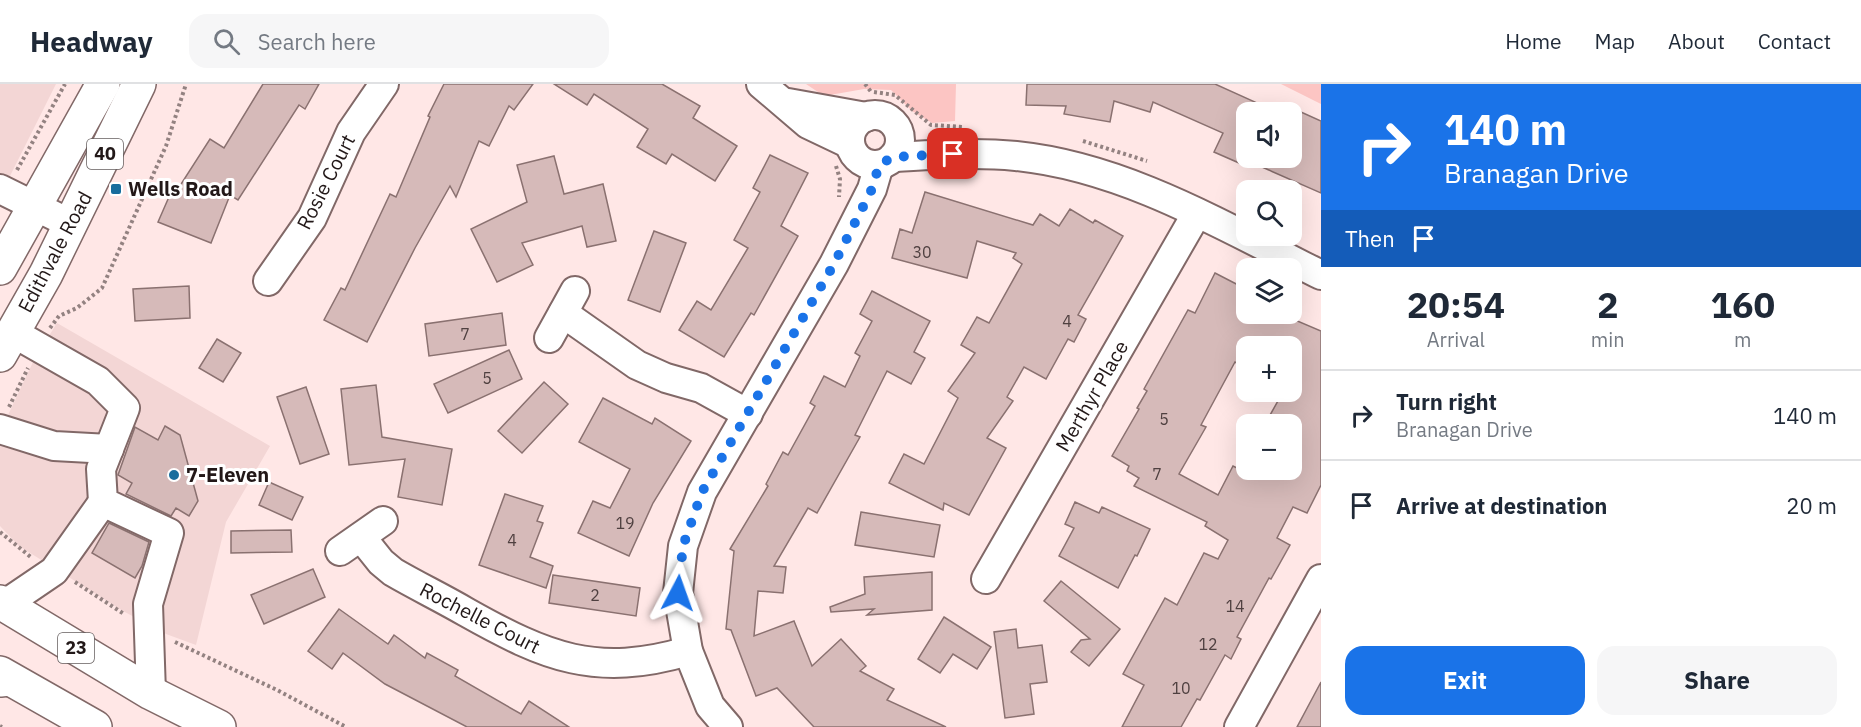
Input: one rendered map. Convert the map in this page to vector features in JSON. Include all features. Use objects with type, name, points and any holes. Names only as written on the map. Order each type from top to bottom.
[{"type":"main road","name":"Edithvale Road","points":[[0,268],[103,84]]},
{"type":"main road","name":"Edithvale Road","points":[[17,344],[71,224],[139,84]]},
{"type":"main road","name":"23","points":[[2,604],[152,693],[219,727]]},
{"type":"main road","points":[[3,678],[95,727]]},
{"type":"street","name":"Rosie Court","points":[[268,281],[312,218],[351,132],[384,84]]},
{"type":"street","points":[[761,84],[786,102],[808,124],[876,153],[973,153],[1018,156],[1072,166],[1142,188],[1321,275]]},
{"type":"street","points":[[728,727],[710,706],[688,651],[678,593],[683,546],[702,492],[834,264],[872,189],[876,153],[898,131],[889,119],[874,115],[866,117],[786,102]]},
{"type":"street","points":[[866,117],[853,128],[876,153]]},
{"type":"street","points":[[3,190],[33,208],[71,224]]},
{"type":"street","name":"Merthyr Place","points":[[986,579],[1197,213]]},
{"type":"street","points":[[549,338],[569,302],[637,365],[666,378],[701,388],[748,414]]},
{"type":"street","points":[[2,604],[54,571],[104,502],[101,469],[125,408],[98,381],[17,344]]},
{"type":"street","points":[[2,422],[54,446],[109,449]]},
{"type":"street","points":[[104,502],[169,533],[148,604],[147,626],[152,656],[152,693]]},
{"type":"street","name":"Rochelle Court","points":[[361,536],[381,562],[393,572],[495,629],[554,655],[590,663],[628,664],[688,651]]},
{"type":"street","points":[[1239,727],[1317,596]]},
{"type":"path","points":[[3,190],[65,84]]},
{"type":"path","points":[[2,422],[17,344],[59,316],[77,308],[102,288],[162,157],[186,84]]},
{"type":"path","points":[[0,531],[19,548],[54,571],[187,649],[266,684],[346,727]]},
{"type":"shaded area","points":[[0,84],[56,84],[0,196]]},
{"type":"shaded area","points":[[806,84],[956,84],[955,121],[932,123],[912,111],[891,90],[864,89],[824,96]]},
{"type":"shaded area","points":[[1281,84],[1321,84],[1321,104]]},
{"type":"shaded area","name":"7-Eleven","points":[[57,323],[270,446],[226,522],[196,645],[166,634],[123,611],[19,546],[0,526],[0,432],[34,360]]},
{"type":"building","points":[[263,84],[319,84],[305,109],[299,105],[238,200],[230,195],[211,243],[158,222],[172,190],[176,192],[210,139],[224,148]]},
{"type":"building","points":[[444,84],[533,84],[514,110],[509,106],[489,146],[479,141],[456,197],[450,186],[367,342],[324,320],[341,288],[345,290],[390,194],[396,197],[430,117],[428,116]]},
{"type":"building","points":[[554,84],[662,84],[700,106],[693,118],[737,146],[715,181],[672,154],[666,164],[637,147],[648,129],[594,94],[587,105]]},
{"type":"building","points":[[1027,84],[1215,84],[1255,102],[1236,102],[1236,162],[1214,152],[1223,133],[1153,102],[1150,112],[1114,101],[1110,122],[1064,114],[1066,106],[1026,105]]},
{"type":"building","points":[[1302,112],[1321,121],[1321,193],[1302,185],[1302,180],[1291,180],[1264,168],[1302,168]]},
{"type":"building","points":[[770,155],[808,173],[781,226],[798,236],[754,315],[751,313],[724,357],[679,330],[697,301],[711,310],[748,248],[734,240],[760,192],[753,188]]},
{"type":"building","points":[[554,156],[564,194],[603,184],[616,241],[587,247],[582,226],[522,243],[533,265],[497,282],[471,229],[527,202],[517,165]]},
{"type":"building","points":[[925,192],[1033,225],[1040,214],[1059,226],[1070,209],[1093,223],[1095,220],[1123,236],[1078,315],[1086,319],[1074,342],[1068,339],[1046,379],[1024,367],[1007,397],[1013,401],[987,438],[1006,448],[969,515],[944,503],[943,510],[889,483],[904,454],[924,464],[958,398],[948,391],[975,353],[961,345],[977,317],[989,323],[1022,264],[1013,258],[1016,253],[977,241],[967,278],[892,258],[900,229],[912,233]]},
{"type":"building","points":[[654,231],[686,243],[660,312],[628,300]]},
{"type":"building","points":[[1215,273],[1236,284],[1236,324],[1302,323],[1321,331],[1321,485],[1307,513],[1293,507],[1277,538],[1290,545],[1237,637],[1241,639],[1231,659],[1225,655],[1200,700],[1197,699],[1181,727],[1122,727],[1144,685],[1123,674],[1165,598],[1177,605],[1204,553],[1218,559],[1228,540],[1205,526],[1207,522],[1134,486],[1139,478],[1127,471],[1129,466],[1112,456],[1139,409],[1137,408],[1147,391],[1144,389],[1188,310],[1195,313]]},
{"type":"building","points":[[189,286],[190,318],[135,321],[133,289]]},
{"type":"building","points":[[872,291],[930,321],[914,352],[925,358],[911,384],[887,371],[855,435],[860,437],[817,513],[808,508],[774,566],[786,567],[783,593],[758,591],[754,636],[794,621],[812,666],[841,639],[866,666],[860,671],[894,689],[887,700],[946,727],[814,727],[777,688],[756,696],[731,630],[726,629],[734,551],[730,549],[768,486],[766,484],[783,452],[788,455],[815,406],[810,403],[824,376],[845,387],[860,356],[855,353],[872,321],[860,314]]},
{"type":"building","points":[[502,313],[506,345],[429,356],[425,324]]},
{"type":"building","points":[[217,339],[241,353],[223,382],[199,368]]},
{"type":"building","points":[[509,350],[522,379],[448,413],[434,384]]},
{"type":"building","points":[[544,382],[568,404],[522,453],[498,431]]},
{"type":"building","points":[[376,385],[382,437],[452,449],[442,505],[398,497],[405,459],[349,465],[341,389]]},
{"type":"building","points":[[306,387],[329,454],[300,464],[277,397]]},
{"type":"building","points":[[603,398],[652,424],[655,418],[691,441],[653,503],[629,556],[578,533],[593,501],[610,508],[630,469],[579,442]]},
{"type":"building","points":[[165,426],[180,435],[198,501],[189,516],[176,508],[171,516],[126,494],[132,483],[118,475],[135,427],[158,440]]},
{"type":"building","points":[[269,482],[303,497],[292,520],[259,505]]},
{"type":"building","points":[[505,494],[543,506],[537,521],[543,523],[530,557],[553,566],[546,588],[479,565]]},
{"type":"building","points":[[1075,502],[1099,513],[1102,507],[1150,529],[1118,588],[1059,556],[1074,528],[1065,524]]},
{"type":"building","points":[[861,512],[940,525],[934,557],[855,545]]},
{"type":"building","points":[[109,523],[149,542],[142,566],[135,578],[92,553]]},
{"type":"building","points":[[291,530],[292,552],[231,553],[231,531]]},
{"type":"building","points":[[313,569],[325,597],[264,624],[251,595]]},
{"type":"building","points":[[932,572],[932,610],[867,615],[874,609],[831,612],[830,607],[865,594],[864,577]]},
{"type":"building","points":[[553,575],[640,588],[636,616],[549,603]]},
{"type":"building","points":[[1061,581],[1120,629],[1089,666],[1071,652],[1081,640],[1090,639],[1044,601]]},
{"type":"building","points":[[339,609],[388,644],[394,635],[425,658],[427,653],[458,670],[455,676],[521,714],[529,701],[569,727],[467,727],[385,684],[343,653],[332,669],[308,651]]},
{"type":"building","points":[[944,617],[991,647],[977,669],[953,654],[940,673],[918,659]]},
{"type":"building","points":[[1016,629],[1018,648],[1042,645],[1047,682],[1030,684],[1034,714],[1005,718],[994,632]]},
{"type":"building","points":[[1321,682],[1321,727],[1297,727]]},
{"type":"place","name":"Wells Road","points":[[116,189]]},
{"type":"place","name":"7-Eleven","points":[[174,475]]},
{"type":"route","points":[[678,593],[683,546],[702,492],[834,264],[872,189],[879,165],[893,157],[953,154]]}]
